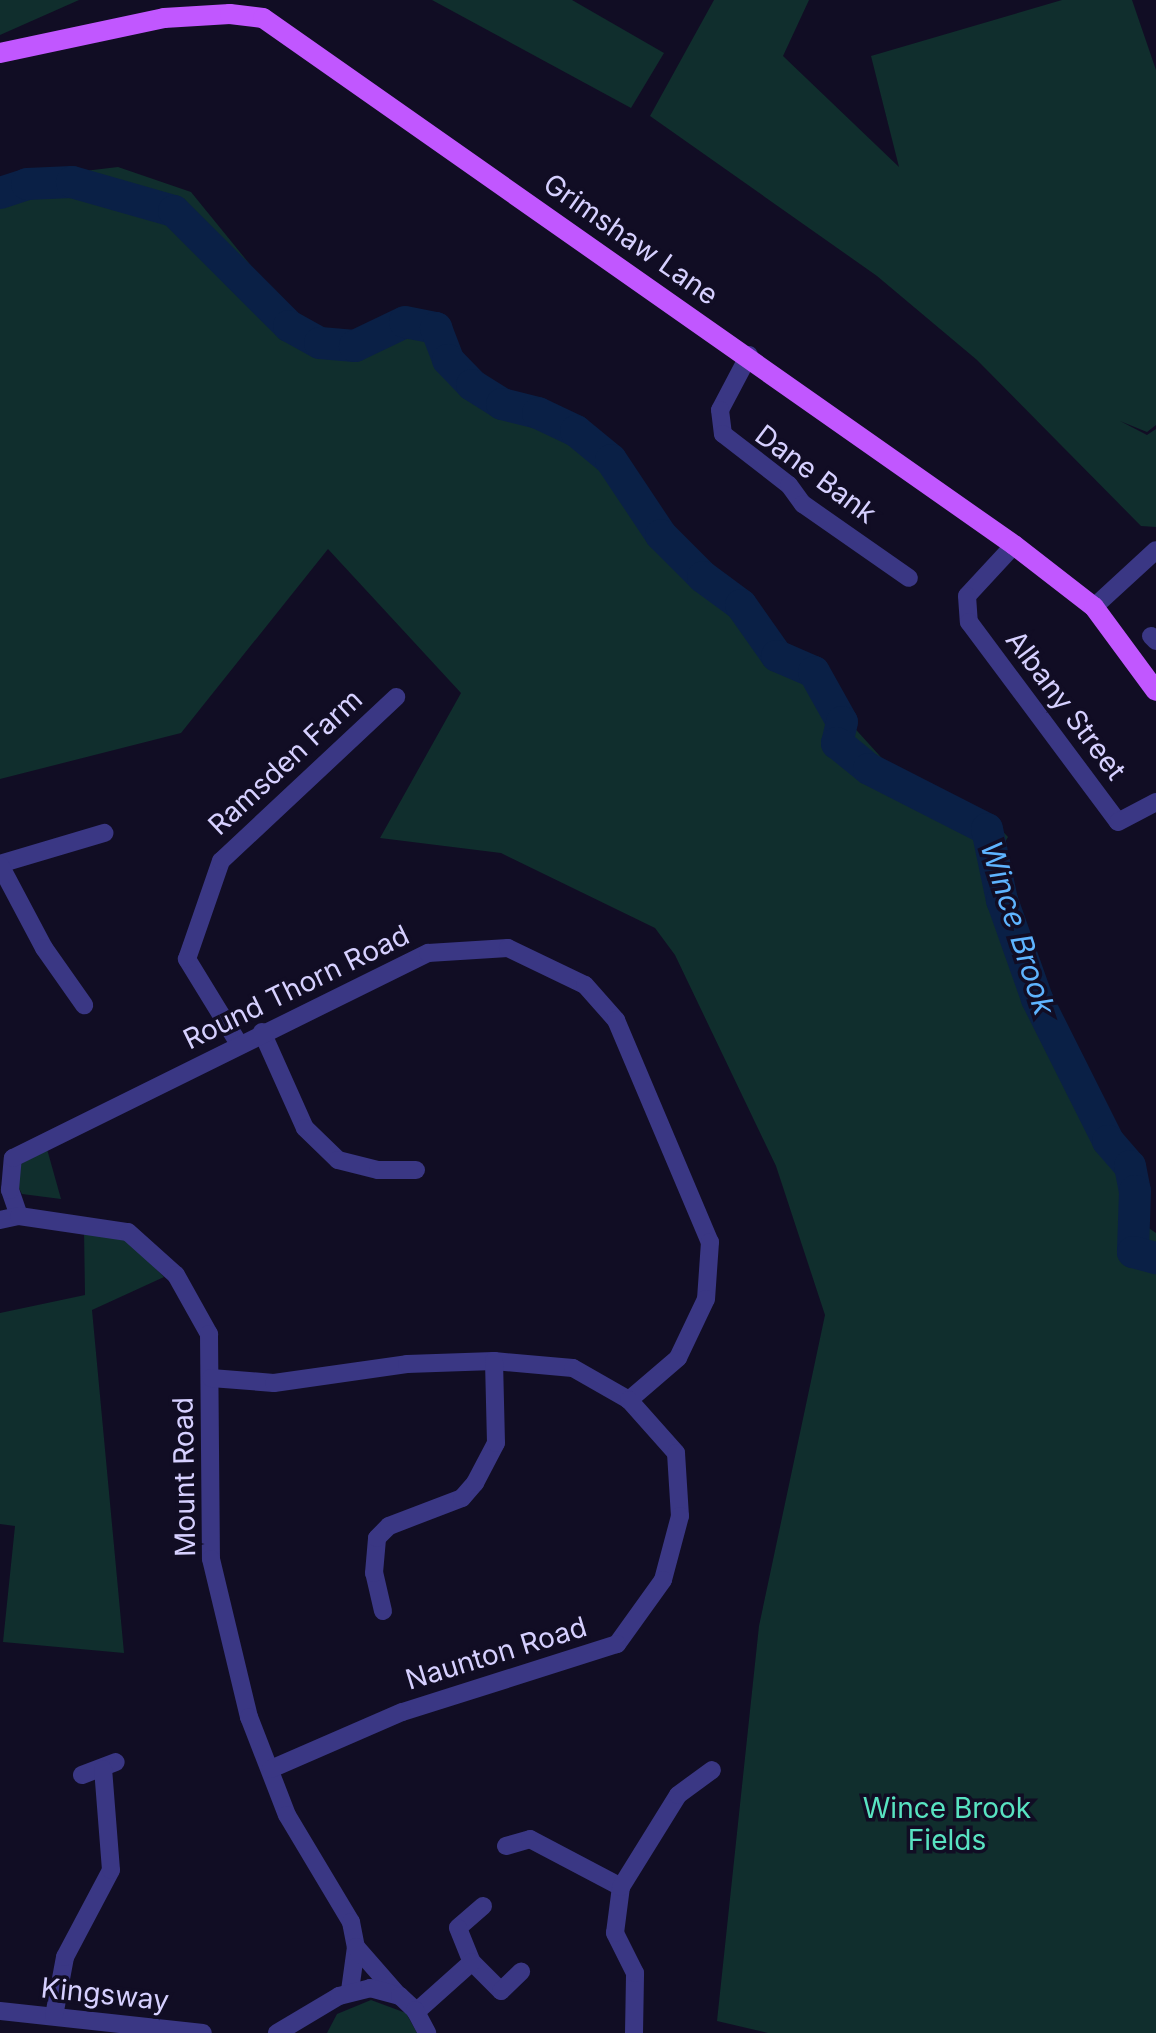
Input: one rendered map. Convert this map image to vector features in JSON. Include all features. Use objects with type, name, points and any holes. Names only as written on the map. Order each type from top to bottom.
[{"type":"main road","name":"Grimshaw Lane","points":[[0,53],[164,18],[230,14],[263,18],[749,355],[1014,545],[1094,607],[1156,691]]},
{"type":"street","name":"Dane Bank","points":[[749,355],[720,410],[723,434],[789,485],[803,504],[883,568],[909,578]]},
{"type":"street","name":"Albany Street","points":[[1014,545],[967,596],[969,622],[1118,822],[1156,802]]},
{"type":"street","points":[[1094,607],[1156,550]]},
{"type":"street","name":"Ramsden Farm","points":[[239,1044],[187,959],[221,861],[396,697]]},
{"type":"street","points":[[84,1005],[44,948],[0,865],[104,833]]},
{"type":"street","name":"Round Thorn Road","points":[[19,1216],[10,1190],[13,1158],[262,1032],[428,953],[508,948],[585,985],[616,1020],[710,1242],[706,1299],[678,1358],[629,1400]]},
{"type":"street","points":[[262,1032],[305,1128],[338,1160],[378,1170],[416,1170]]},
{"type":"street","name":"Mount Road","points":[[0,1220],[19,1216],[128,1232],[176,1275],[209,1334],[211,1559],[249,1717],[287,1815],[351,1922],[356,1947],[350,1991]]},
{"type":"street","points":[[383,1611],[374,1573],[377,1538],[389,1526],[462,1498],[496,1443],[494,1361]]},
{"type":"street","name":"Naunton Road","points":[[211,1378],[274,1383],[407,1364],[494,1361],[573,1368],[629,1400],[676,1453],[680,1516],[663,1580],[617,1644],[402,1712],[271,1769]]},
{"type":"street","points":[[54,2016],[65,1957],[111,1870],[110,1766],[82,1775]]},
{"type":"street","points":[[634,2033],[635,1973],[615,1933],[621,1887],[678,1795],[712,1770]]},
{"type":"street","points":[[506,1846],[530,1839],[621,1887]]},
{"type":"street","points":[[483,1906],[458,1928],[472,1962],[501,1991],[521,1972]]},
{"type":"street","name":"Mount Road","points":[[356,1947],[400,1996]]},
{"type":"street","points":[[416,2012],[472,1962]]},
{"type":"street","points":[[277,2033],[324,2009],[350,1991],[370,1988],[400,1996],[416,2012],[426,2033]]},
{"type":"street","points":[[313,2033],[324,2009]]},
{"type":"street","name":"Kingsway","points":[[0,2011],[203,2033]]},
{"type":"green space","points":[[0,0],[79,0],[0,35]]},
{"type":"green space","points":[[432,0],[572,0],[664,53],[631,108]]},
{"type":"green space","points":[[714,0],[809,0],[783,56],[899,167],[871,56],[1062,0],[1132,0],[1156,70],[1156,425],[1147,432],[1120,421],[1147,435],[1156,429],[1156,527],[1141,526],[977,360],[877,276],[650,116]]},
{"type":"green space","name":"Wince Brook Fields","points":[[118,167],[191,192],[283,305],[328,338],[381,330],[417,312],[450,327],[465,368],[507,395],[564,411],[605,444],[707,574],[744,601],[772,632],[781,653],[819,669],[849,722],[889,766],[993,821],[1008,837],[1000,850],[1026,945],[1087,1090],[1141,1168],[1140,1222],[1156,1233],[1156,2033],[768,2033],[717,2021],[759,1626],[825,1315],[776,1166],[675,955],[655,928],[501,853],[380,838],[461,693],[328,549],[181,733],[0,779],[0,181]]},
{"type":"green space","points":[[47,1149],[61,1199],[22,1194],[15,1180],[21,1164]]},
{"type":"green space","points":[[84,1230],[124,1236],[164,1277],[92,1310],[124,1653],[3,1642],[15,1526],[0,1524],[0,1313],[85,1295]]},
{"type":"green space","points":[[371,2000],[406,2013],[417,2033],[327,2033],[337,2014]]},
{"type":"waterway","name":"Wince Brook","points":[[0,193],[27,184],[72,182],[174,211],[289,326],[320,343],[355,346],[405,322],[436,328],[448,360],[472,385],[502,404],[538,413],[576,431],[611,460],[661,535],[703,577],[741,605],[777,656],[814,672],[842,722],[837,743],[869,769],[987,829],[1002,900],[1037,999],[1108,1141],[1130,1166],[1135,1191],[1133,1252],[1156,1258]]}]
